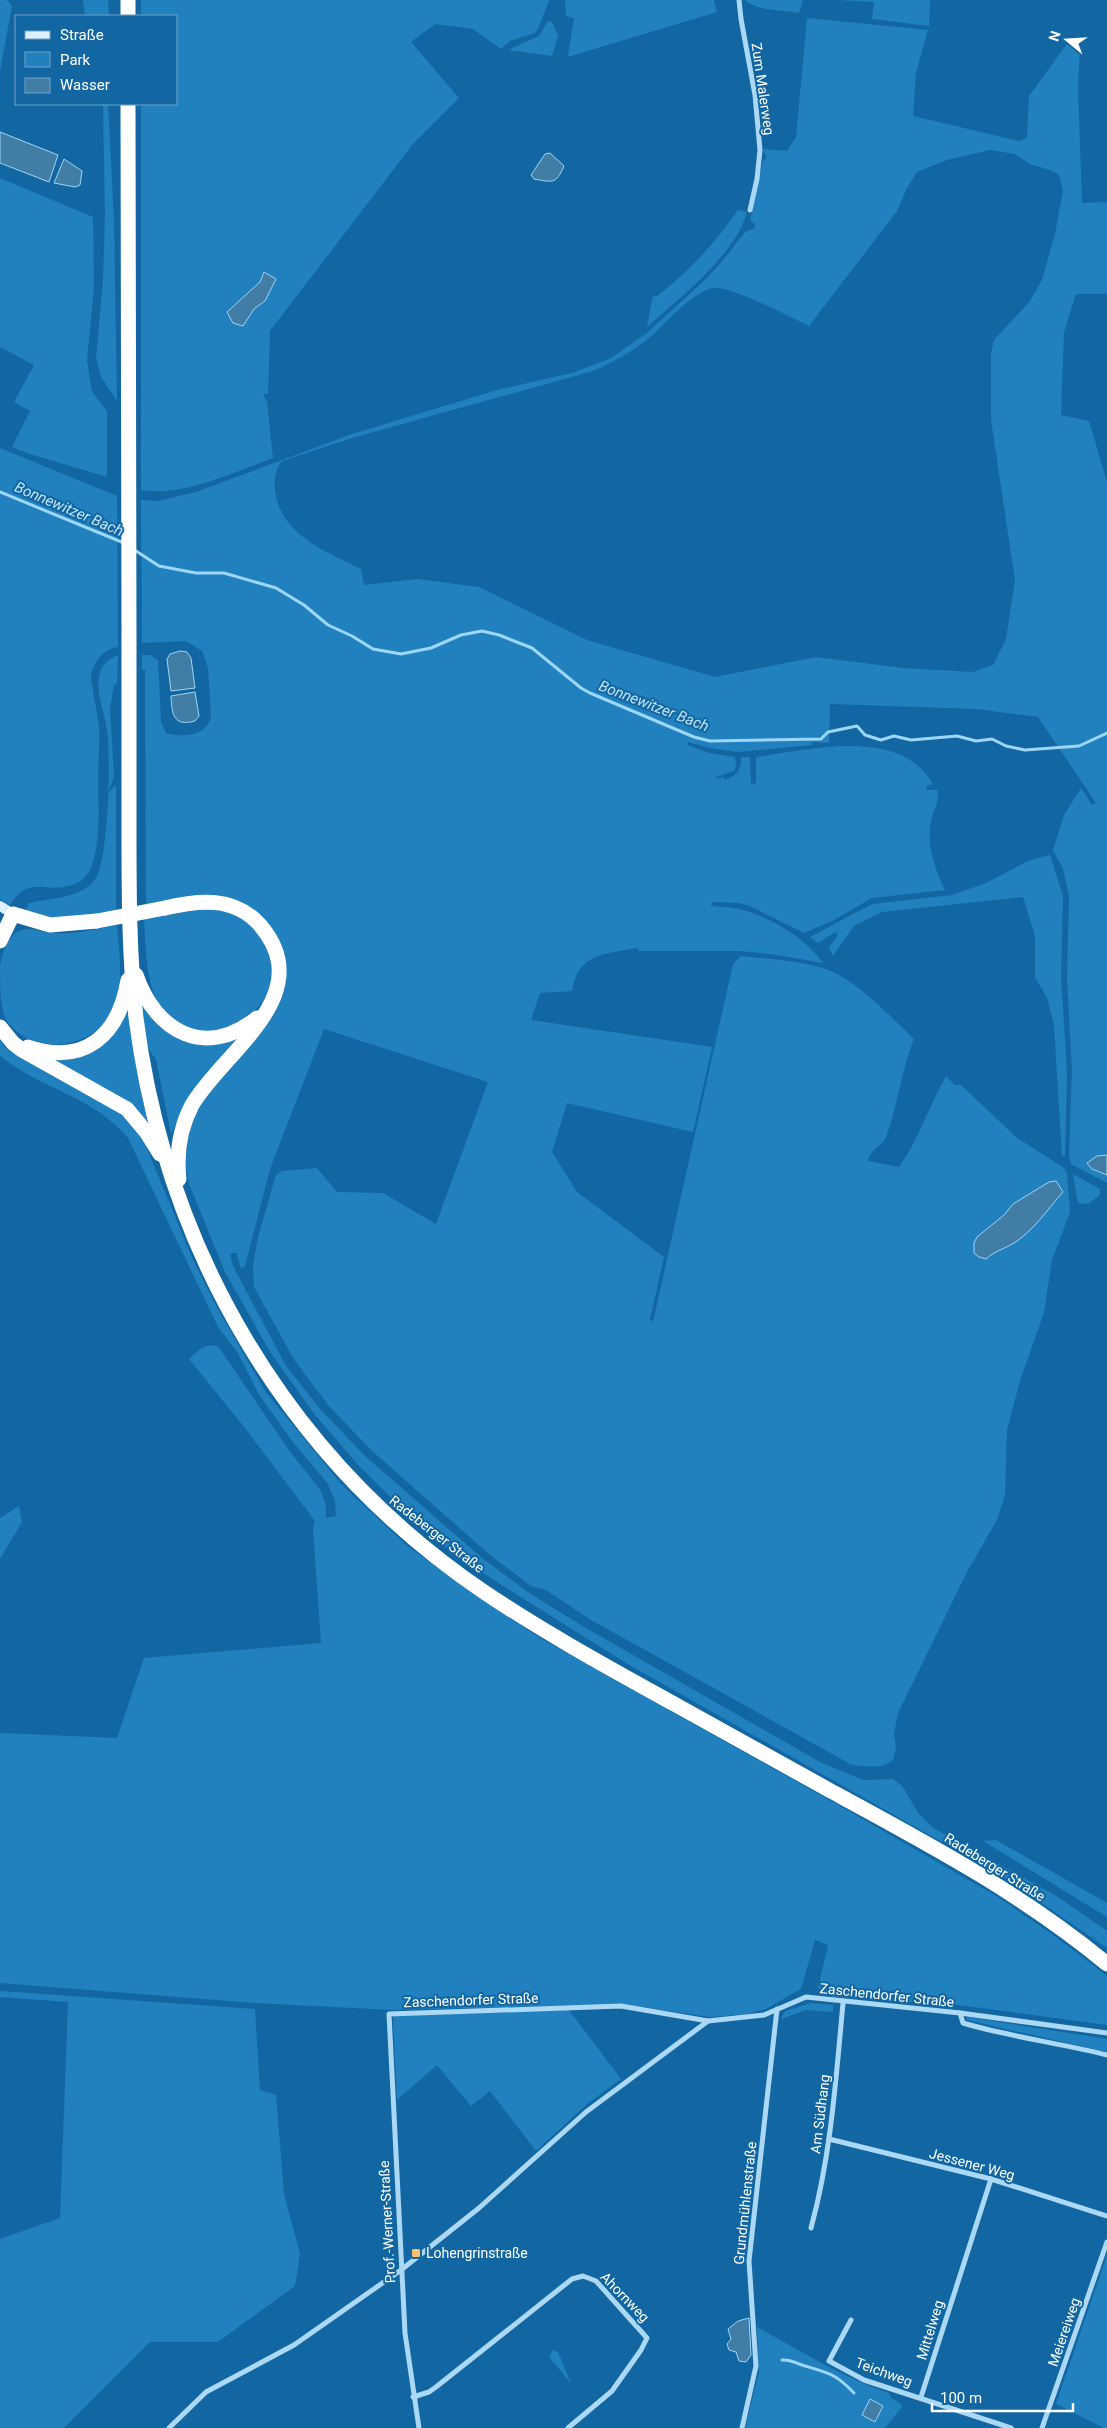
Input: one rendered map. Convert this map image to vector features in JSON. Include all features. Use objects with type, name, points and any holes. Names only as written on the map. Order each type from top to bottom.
[{"type":"highway","points":[[128,0],[128,15]]},
{"type":"highway","points":[[128,105],[128,770],[131,959],[142,1052],[172,1174]]},
{"type":"highway","points":[[0,940],[13,914],[50,925],[97,922],[197,902],[219,902],[241,910],[257,922],[272,942],[278,966],[276,986],[269,1007],[248,1038],[200,1093],[185,1120],[178,1158],[180,1198]]},
{"type":"highway","points":[[131,959],[139,981],[157,1014],[168,1024],[191,1036],[206,1038],[230,1035],[243,1029],[269,1007]]},
{"type":"highway","points":[[3,1032],[23,1046],[40,1051],[64,1053],[82,1049],[101,1038],[121,1011],[131,959]]},
{"type":"highway","points":[[3,1032],[22,1050],[127,1109],[151,1138],[172,1174]]},
{"type":"highway","name":"Radeberger Straße","points":[[172,1174],[201,1252],[219,1292],[262,1368],[291,1409],[347,1477],[411,1538],[482,1591],[544,1629],[860,1806],[1000,1887],[1060,1927],[1107,1964]]},
{"type":"street","name":"Zum Malerweg","points":[[739,0],[740,19],[755,95],[760,150],[750,210]]},
{"type":"street","points":[[0,906],[13,914]]},
{"type":"street","name":"Zaschendorfer Straße","points":[[389,2014],[621,2006],[708,2021],[764,2015],[806,1997],[843,2003],[960,2013],[963,2023],[979,2028],[1067,2045],[1107,2055]]},
{"type":"street","name":"Am Südhang","points":[[812,2228],[829,2139],[843,2003]]},
{"type":"street","name":"Grundmühlenstraße","points":[[742,2428],[756,2366],[749,2261],[777,2010]]},
{"type":"street","points":[[960,2013],[1107,2033]]},
{"type":"street","name":"Prof.-Werner-Straße","points":[[389,2014],[405,2333],[419,2428]]},
{"type":"street","points":[[169,2428],[206,2392],[294,2346],[401,2270],[479,2208],[586,2112],[708,2021]]},
{"type":"street","name":"Jessener Weg","points":[[829,2139],[991,2179],[1107,2216]]},
{"type":"street","name":"Mittelweg","points":[[921,2397],[991,2179]]},
{"type":"street","name":"Meiereiweg","points":[[1042,2428],[1107,2242]]},
{"type":"street","name":"Ahornweg","points":[[413,2397],[429,2392],[436,2387],[572,2280],[577,2277],[587,2276],[596,2281],[647,2338],[641,2350],[612,2391],[568,2428]]},
{"type":"street","name":"Teichweg","points":[[851,2320],[829,2361],[864,2380],[921,2397]]},
{"type":"street","points":[[921,2397],[1011,2428]]},
{"type":"green space","points":[[0,0],[7,0],[12,6],[0,71]]},
{"type":"green space","points":[[83,0],[108,0],[109,15],[85,15]]},
{"type":"green space","points":[[141,0],[549,0],[535,33],[510,41],[501,49],[473,29],[435,24],[411,42],[459,98],[413,144],[270,331],[268,394],[263,394],[267,402],[273,458],[190,487],[157,491],[141,490],[141,105],[178,105],[178,15],[141,15]],"holes":[[[264,272],[265,301],[254,309],[243,326],[246,296],[260,282]]]},
{"type":"green space","points":[[565,0],[714,0],[717,12],[568,56],[574,18],[566,16]]},
{"type":"green space","points":[[745,0],[803,0],[799,13],[763,8],[750,4]]},
{"type":"green space","points":[[838,0],[930,0],[929,26],[872,19],[874,2]]},
{"type":"green space","points":[[807,18],[928,30],[916,72],[913,116],[1019,141],[1027,138],[1029,96],[1066,45],[1080,47],[1078,88],[1082,203],[1107,202],[1107,294],[1076,294],[1064,332],[1061,415],[1089,421],[1107,482],[1107,1155],[1097,1156],[1092,1169],[1107,1175],[1107,1183],[1071,1164],[1069,1156],[1072,1072],[1067,978],[1069,896],[1063,869],[1053,850],[1064,815],[1081,788],[1092,805],[1096,803],[1038,717],[977,709],[830,704],[829,743],[811,742],[812,745],[737,752],[688,742],[687,745],[709,753],[735,757],[736,767],[734,771],[716,777],[716,779],[724,777],[725,780],[732,776],[738,772],[741,757],[750,757],[751,784],[756,783],[756,757],[827,747],[852,746],[876,748],[899,754],[918,766],[933,784],[926,786],[927,790],[937,790],[938,798],[931,821],[930,839],[935,865],[945,890],[872,898],[832,921],[804,933],[750,906],[739,903],[712,902],[711,906],[739,909],[774,922],[807,945],[823,963],[740,951],[639,951],[637,948],[614,952],[604,954],[587,962],[575,978],[572,991],[540,993],[531,1020],[712,1047],[693,1132],[567,1103],[552,1152],[577,1192],[664,1257],[650,1319],[653,1322],[733,964],[741,956],[799,963],[831,971],[864,992],[914,1039],[886,1137],[871,1154],[868,1161],[899,1167],[946,1076],[955,1085],[961,1085],[1016,1137],[1064,1168],[1067,1174],[1070,1212],[1052,1260],[1044,1312],[1020,1381],[1007,1430],[1005,1495],[997,1520],[967,1572],[898,1713],[894,1734],[896,1748],[893,1760],[879,1766],[852,1765],[591,1620],[546,1590],[531,1586],[490,1555],[370,1449],[328,1405],[295,1361],[254,1287],[253,1265],[258,1237],[276,1175],[282,1171],[317,1168],[337,1192],[383,1193],[436,1224],[488,1082],[324,1029],[270,1169],[245,1266],[241,1268],[236,1252],[230,1254],[233,1266],[286,1366],[322,1411],[365,1456],[482,1558],[529,1593],[586,1628],[820,1762],[863,1780],[893,1779],[902,1786],[919,1814],[933,1828],[1055,1895],[1107,1931],[1107,1948],[1002,1876],[626,1663],[452,1552],[417,1523],[360,1467],[315,1415],[270,1352],[225,1272],[189,1184],[184,1158],[196,1110],[282,990],[257,915],[187,897],[146,904],[145,670],[142,670],[142,655],[150,655],[158,660],[161,722],[166,733],[172,735],[193,734],[205,728],[211,716],[208,668],[202,651],[186,641],[142,643],[141,500],[158,501],[196,492],[349,435],[497,390],[572,373],[611,358],[647,333],[706,279],[745,232],[755,228],[755,224],[750,221],[763,161],[767,158],[763,149],[787,151],[796,137]],"holes":[[[990,150],[1015,154],[1030,164],[1050,170],[1059,175],[1063,190],[1055,234],[1042,280],[1030,301],[994,340],[991,353],[991,420],[1015,580],[1006,639],[993,665],[973,672],[903,668],[816,657],[715,677],[587,640],[479,587],[417,579],[364,585],[361,569],[307,540],[295,530],[279,506],[275,491],[275,479],[276,472],[282,461],[352,438],[593,371],[643,343],[680,308],[706,290],[714,288],[734,292],[809,326],[897,211],[907,188],[917,172],[947,160]],[[1013,1204],[1014,1243],[993,1253],[977,1237],[1004,1215]]]},
{"type":"green space","points":[[548,21],[552,22],[558,36],[552,56],[508,50],[539,36]]},
{"type":"green space","points":[[103,105],[108,105],[114,220],[117,401],[101,377],[96,358],[103,280],[105,214]]},
{"type":"green space","points":[[0,178],[93,217],[94,288],[87,360],[92,392],[107,411],[107,477],[12,447],[30,411],[14,402],[34,365],[0,347]]},
{"type":"green space","points":[[738,210],[747,212],[741,228],[719,260],[647,327],[653,295],[656,297],[690,268]]},
{"type":"green space","points":[[0,448],[117,496],[118,647],[113,648],[99,658],[91,678],[99,733],[98,821],[95,855],[89,871],[78,883],[65,887],[39,887],[24,890],[10,905],[0,899]]},
{"type":"green space","points":[[118,655],[117,684],[114,685],[110,709],[114,776],[108,792],[108,743],[98,684],[104,665]]},
{"type":"green space","points":[[116,785],[116,910],[80,917],[52,919],[26,910],[29,903],[72,895],[94,881],[99,871],[103,854],[108,793]]},
{"type":"green space","points":[[1050,855],[1063,896],[1061,977],[1067,1072],[1065,1156],[1062,1156],[1054,1025],[1047,997],[1035,978],[1035,936],[1023,897],[882,912],[854,926],[833,956],[829,948],[838,935],[835,932],[818,943],[810,937],[872,904],[952,895],[986,883],[1028,861]]},
{"type":"green space","points":[[204,909],[233,914],[253,928],[264,943],[270,959],[272,975],[268,991],[260,1005],[247,1018],[224,1029],[212,1031],[195,1030],[165,1013],[153,991],[148,971],[146,950],[144,919]]},
{"type":"green space","points":[[117,925],[120,963],[119,991],[110,1017],[98,1030],[83,1039],[66,1044],[49,1044],[32,1040],[17,1032],[5,1018],[0,987],[1,960],[7,944],[13,935],[26,929],[69,933]]},
{"type":"green space","points":[[141,999],[165,1028],[184,1039],[195,1041],[208,1040],[244,1034],[183,1109],[171,1134],[156,1059],[145,1039]]},
{"type":"green space","points":[[127,1009],[143,1102],[150,1124],[123,1098],[48,1058],[67,1059]]},
{"type":"green space","points":[[0,1039],[5,1047],[18,1055],[118,1109],[140,1132],[193,1260],[215,1304],[265,1391],[342,1485],[405,1544],[479,1598],[540,1638],[998,1897],[1056,1937],[1107,1976],[1107,2025],[959,2005],[832,1997],[818,1988],[828,1945],[815,1940],[801,1989],[766,2009],[747,2014],[710,2017],[621,2004],[394,2010],[254,2003],[0,1983],[0,1733],[117,1738],[144,1658],[321,1643],[313,1529],[315,1521],[245,1428],[189,1359],[205,1347],[218,1346],[288,1449],[321,1491],[326,1505],[326,1518],[336,1516],[335,1501],[328,1484],[292,1441],[258,1393],[238,1353],[218,1327],[128,1138],[99,1112],[16,1068],[0,1056]]},
{"type":"green space","points":[[1073,1174],[1100,1189],[1100,1195],[1088,1204],[1078,1203]]},
{"type":"green space","points":[[19,1506],[22,1522],[0,1559],[0,1518]]},
{"type":"green space","points":[[996,1840],[1107,1903],[1107,1917],[983,1841]]},
{"type":"green space","points":[[0,1991],[255,2009],[260,2090],[276,2095],[284,2194],[300,2254],[295,2286],[218,2342],[150,2342],[64,2428],[0,2428],[0,2239],[60,2218],[68,2002],[0,1997]]},
{"type":"green space","points":[[811,2003],[833,2005],[833,2012],[806,2010],[781,2019],[785,2011]]},
{"type":"green space","points":[[569,2010],[621,2079],[587,2104],[536,2151],[490,2091],[471,2106],[437,2065],[397,2100],[393,2016]]},
{"type":"green space","points":[[967,2017],[1107,2039],[1107,2052],[967,2020]]},
{"type":"green space","points":[[1107,2255],[1107,2428],[1104,2428],[1056,2404]]},
{"type":"green space","points":[[757,2327],[838,2372],[889,2393],[891,2398],[900,2403],[902,2407],[885,2428],[745,2428],[759,2372]]},
{"type":"green space","points":[[553,2350],[558,2352],[571,2383],[549,2357]]},
{"type":"water","points":[[0,132],[58,155],[49,182],[0,163]]},
{"type":"water","points":[[550,153],[564,166],[561,172],[553,181],[534,179],[531,175],[545,154]]},
{"type":"water","points":[[64,159],[82,171],[80,185],[75,187],[54,183]]},
{"type":"water","points":[[264,272],[276,279],[265,301],[254,309],[243,326],[233,323],[227,312],[260,282]]},
{"type":"water","points":[[180,651],[187,652],[191,658],[195,688],[171,691],[167,659],[170,654]]},
{"type":"water","points":[[195,692],[199,716],[195,721],[188,722],[182,722],[175,718],[171,696]]},
{"type":"water","points":[[1107,1155],[1107,1175],[1092,1169],[1087,1163],[1097,1156]]},
{"type":"water","points":[[1056,1181],[1063,1192],[1028,1232],[1014,1243],[986,1259],[974,1253],[974,1243],[977,1237],[1004,1215],[1013,1204],[1049,1182]]},
{"type":"water","points":[[749,2318],[751,2355],[746,2362],[739,2361],[736,2352],[729,2350],[727,2344],[731,2339],[728,2329],[738,2321]]},
{"type":"water","points":[[870,2399],[883,2406],[875,2422],[862,2415]]},
{"type":"waterway","name":"Bonnewitzer Bach","points":[[0,492],[124,543]]},
{"type":"waterway","name":"Bonnewitzer Bach","points":[[133,549],[159,566],[196,573],[224,573],[276,588],[304,605],[328,625],[352,636],[373,649],[401,654],[431,648],[461,635],[482,631],[499,635],[532,648],[581,688],[590,693],[694,737],[710,741],[821,739],[828,732],[857,726],[865,735],[881,740],[894,736],[911,740],[957,736],[976,741],[992,739],[1006,746],[1025,750],[1079,746],[1107,733]]},
{"type":"waterway","points":[[782,2360],[791,2361],[832,2375],[854,2393]]},
{"type":"place","name":"Lohengrinstraße","points":[[416,2253]]}]
